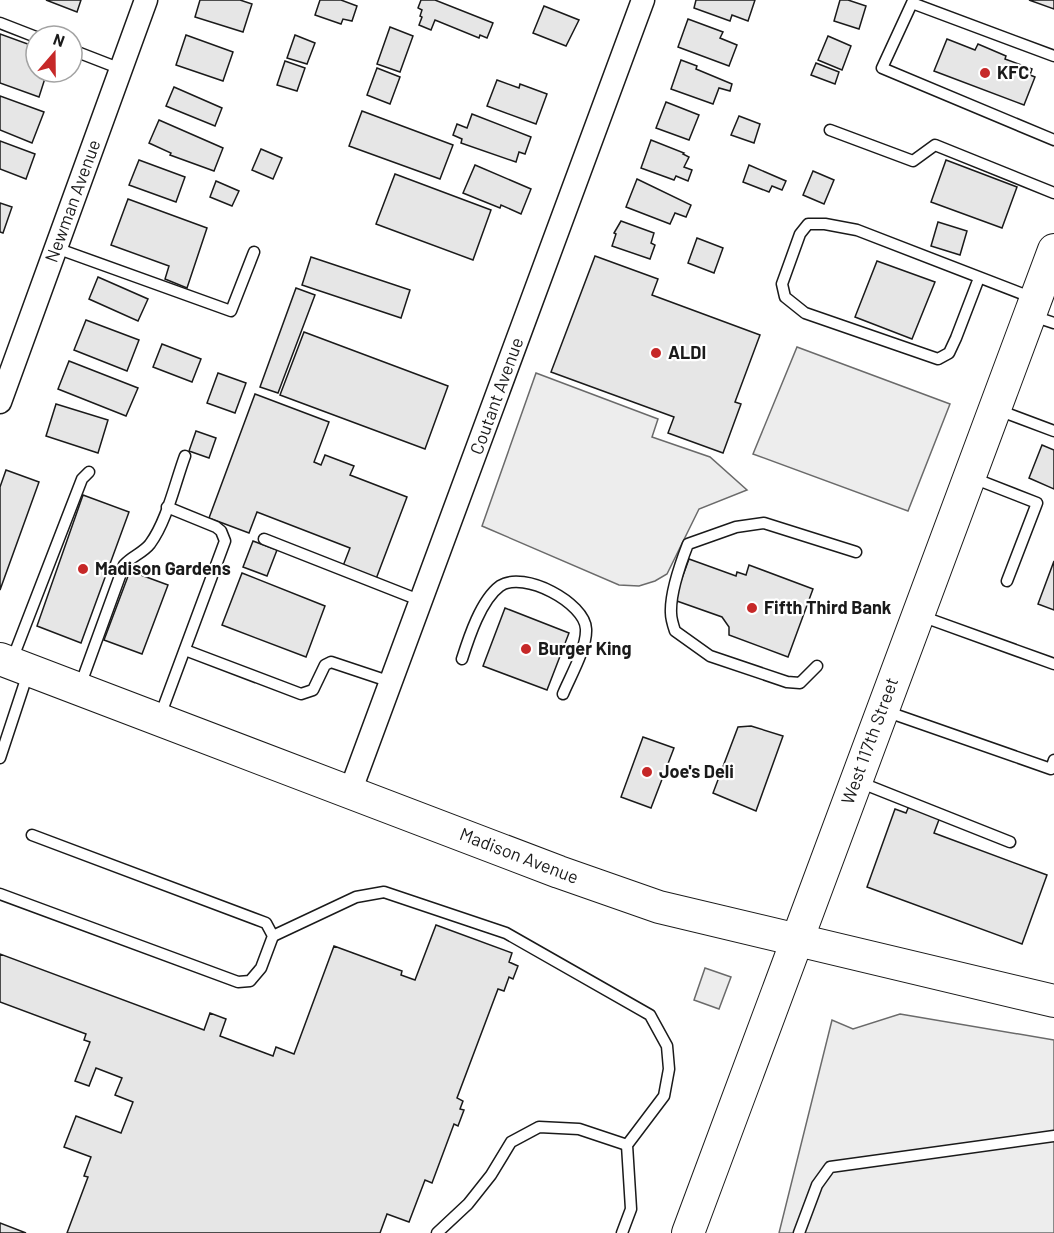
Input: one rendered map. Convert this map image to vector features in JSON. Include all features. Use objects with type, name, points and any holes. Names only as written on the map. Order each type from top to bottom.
[{"type":"main road","name":"West 117th Street","points":[[688,1233],[995,409],[1040,313],[1052,261]]},
{"type":"main road","name":"Madison Avenue","points":[[13,664],[559,872],[659,907],[1054,1001]]},
{"type":"street","name":"Newman Avenue","points":[[0,402],[146,0]]},
{"type":"street","name":"Coutant Avenue","points":[[350,792],[419,600],[643,0]]},
{"type":"lane","points":[[1054,56],[912,3],[882,68],[1054,140]]},
{"type":"lane","points":[[0,23],[24,32]]},
{"type":"lane","points":[[84,55],[121,69]]},
{"type":"lane","points":[[830,130],[913,161],[935,146],[1054,193]]},
{"type":"lane","points":[[979,278],[956,338],[948,353],[938,359],[806,313],[785,297],[782,284],[800,234],[808,224],[825,224],[857,230],[979,278],[1040,313]]},
{"type":"lane","points":[[56,248],[231,311],[254,252]]},
{"type":"lane","points":[[995,409],[1054,431]]},
{"type":"lane","points":[[78,689],[124,565],[130,557],[147,548],[156,536],[185,456]]},
{"type":"lane","points":[[0,758],[13,664],[82,479],[89,472]]},
{"type":"lane","points":[[970,476],[1037,503],[1007,581]]},
{"type":"lane","points":[[159,719],[225,541],[221,531],[216,527],[167,507]]},
{"type":"lane","points":[[817,666],[800,683],[787,682],[710,656],[675,631],[670,614],[682,558],[688,544],[736,527],[764,523],[856,552]]},
{"type":"lane","points":[[264,539],[419,600]]},
{"type":"lane","points":[[462,659],[471,630],[493,592],[503,584],[516,582],[525,581],[540,586],[581,615],[586,628],[584,644],[563,694]]},
{"type":"lane","points":[[918,615],[1054,663]]},
{"type":"lane","points":[[184,650],[301,694],[313,690],[325,664],[331,662],[391,682]]},
{"type":"lane","points":[[882,710],[1051,769],[1054,759]]},
{"type":"lane","points":[[856,781],[1010,842]]},
{"type":"lane","points":[[32,835],[266,922],[273,936]]},
{"type":"lane","points":[[0,894],[238,982],[250,981],[261,968],[273,936],[356,897],[384,892],[506,933],[650,1016],[667,1046],[669,1069],[664,1096],[627,1145],[632,1209],[622,1233]]},
{"type":"lane","points":[[437,1233],[480,1190],[511,1142],[538,1127],[579,1129],[627,1145]]},
{"type":"lane","points":[[799,1233],[817,1185],[830,1167],[1054,1136]]},
{"type":"shaded area","points":[[797,347],[950,404],[908,511],[753,454]]},
{"type":"shaded area","points":[[536,373],[658,419],[652,437],[710,457],[747,490],[699,509],[667,574],[639,586],[619,585],[482,526]]},
{"type":"shaded area","points":[[705,968],[731,977],[719,1009],[694,1000]]},
{"type":"shaded area","points":[[900,1014],[1054,1040],[1054,1233],[779,1233],[832,1020],[853,1029]]},
{"type":"building","points":[[46,0],[81,0],[77,12]]},
{"type":"building","points":[[200,0],[240,0],[252,4],[243,32],[195,17]]},
{"type":"building","points":[[320,0],[341,0],[357,6],[352,21],[343,19],[341,24],[315,15]]},
{"type":"building","points":[[421,0],[435,0],[493,23],[487,38],[480,35],[479,38],[435,20],[431,30],[419,25],[422,10],[418,8]]},
{"type":"building","points":[[696,0],[755,0],[748,21],[732,15],[730,21],[694,8]]},
{"type":"building","points":[[840,0],[866,6],[859,29],[834,21]]},
{"type":"building","points":[[1029,0],[1054,0],[1054,9]]},
{"type":"building","points":[[544,6],[579,20],[566,46],[533,33]]},
{"type":"building","points":[[688,19],[723,32],[720,38],[737,45],[729,66],[678,47]]},
{"type":"building","points":[[390,27],[413,36],[400,72],[377,64]]},
{"type":"building","points":[[0,34],[24,43],[24,84],[43,84],[39,97],[0,83]]},
{"type":"building","points":[[186,35],[233,52],[223,81],[176,65]]},
{"type":"building","points":[[295,35],[315,43],[307,64],[287,58]]},
{"type":"building","points":[[828,36],[851,46],[842,70],[818,60]]},
{"type":"building","name":"KFC","points":[[947,39],[975,50],[978,44],[1006,56],[1005,59],[1032,69],[1030,75],[1035,77],[1024,105],[934,71]]},
{"type":"building","points":[[681,60],[732,84],[730,91],[719,88],[713,104],[671,89]]},
{"type":"building","points":[[285,61],[305,68],[297,91],[277,85]]},
{"type":"building","points":[[816,63],[839,72],[835,84],[811,75]]},
{"type":"building","points":[[377,68],[400,77],[390,104],[367,95]]},
{"type":"building","points":[[497,80],[519,88],[520,84],[547,94],[536,124],[487,106]]},
{"type":"building","points":[[174,87],[222,108],[215,126],[166,106]]},
{"type":"building","points":[[0,96],[44,112],[32,143],[0,130]]},
{"type":"building","points":[[666,102],[699,115],[689,140],[656,128]]},
{"type":"building","points":[[362,111],[453,145],[440,179],[349,146]]},
{"type":"building","points":[[472,114],[531,137],[525,154],[519,152],[516,162],[461,143],[462,139],[453,135],[457,124],[467,128]]},
{"type":"building","points":[[739,116],[760,124],[754,143],[731,135]]},
{"type":"building","points":[[159,120],[223,148],[214,171],[170,155],[171,153],[149,143]]},
{"type":"building","points":[[651,140],[689,157],[684,167],[692,170],[688,181],[676,176],[674,180],[641,168]]},
{"type":"building","points":[[0,141],[35,154],[26,179],[0,169]]},
{"type":"building","points":[[261,149],[282,158],[273,179],[252,170]]},
{"type":"building","points":[[139,160],[185,177],[176,202],[129,185]]},
{"type":"building","points":[[946,160],[1017,187],[1002,228],[931,202]]},
{"type":"building","points":[[475,165],[531,189],[521,214],[463,193]]},
{"type":"building","points":[[749,165],[786,181],[782,190],[772,186],[769,192],[743,182]]},
{"type":"building","points":[[813,171],[834,180],[824,204],[803,195]]},
{"type":"building","points":[[395,174],[491,210],[473,260],[376,224]]},
{"type":"building","points":[[637,179],[691,205],[686,217],[675,213],[670,224],[626,207]]},
{"type":"building","points":[[216,181],[239,191],[232,206],[210,197]]},
{"type":"building","points":[[128,199],[207,228],[187,288],[165,279],[169,266],[111,245]]},
{"type":"building","points":[[0,203],[12,207],[3,233],[0,232]]},
{"type":"building","points":[[621,221],[654,233],[651,243],[655,245],[650,259],[612,246],[616,234],[614,233]]},
{"type":"building","points":[[938,222],[967,231],[960,255],[931,246]]},
{"type":"building","points":[[697,238],[723,248],[714,273],[688,263]]},
{"type":"building","name":"ALDI","points":[[595,256],[658,279],[652,295],[760,335],[735,402],[741,404],[723,453],[668,433],[674,417],[551,372]]},
{"type":"building","points":[[311,257],[410,290],[401,318],[302,285]]},
{"type":"building","points":[[877,261],[935,282],[912,339],[855,317]]},
{"type":"building","points":[[98,277],[148,299],[138,321],[89,299]]},
{"type":"building","points":[[296,288],[315,295],[278,393],[260,387]]},
{"type":"building","points":[[86,320],[139,340],[127,371],[74,350]]},
{"type":"building","points":[[304,332],[448,386],[425,449],[280,395]]},
{"type":"building","points":[[162,344],[201,359],[192,382],[153,367]]},
{"type":"building","points":[[69,361],[138,388],[126,416],[58,389]]},
{"type":"building","points":[[218,373],[246,383],[235,413],[207,403]]},
{"type":"building","points":[[255,394],[329,422],[314,462],[321,465],[325,455],[354,466],[350,475],[407,497],[376,579],[343,566],[350,548],[257,512],[249,533],[209,518]]},
{"type":"building","points":[[56,404],[108,420],[98,453],[46,436]]},
{"type":"building","points":[[196,431],[216,438],[209,458],[189,451]]},
{"type":"building","points":[[1042,445],[1054,450],[1054,489],[1029,478]]},
{"type":"building","points":[[6,470],[39,482],[0,590],[0,487]]},
{"type":"building","name":"Madison Gardens","points":[[83,495],[129,512],[81,643],[37,626]]},
{"type":"building","points":[[253,541],[277,550],[267,576],[243,567]]},
{"type":"building","name":"Fifth Third Bank","points":[[689,559],[736,576],[737,572],[746,575],[749,565],[813,589],[788,657],[729,635],[729,627],[722,617],[674,600]]},
{"type":"building","points":[[1054,561],[1054,610],[1038,604]]},
{"type":"building","points":[[130,571],[168,585],[142,654],[104,640]]},
{"type":"building","points":[[242,573],[325,606],[306,657],[222,625]]},
{"type":"building","name":"Burger King","points":[[505,608],[569,633],[547,690],[483,666]]},
{"type":"building","points":[[751,726],[783,736],[756,811],[713,793],[738,727]]},
{"type":"building","name":"Joe's Deli","points":[[643,737],[674,748],[651,808],[621,797]]},
{"type":"building","points":[[909,806],[940,817],[934,833],[1047,875],[1022,944],[867,887],[895,809],[906,813]]},
{"type":"building","points":[[436,925],[512,953],[509,962],[518,966],[513,979],[509,977],[504,991],[498,989],[457,1098],[463,1101],[460,1109],[464,1110],[458,1126],[454,1124],[432,1183],[425,1180],[409,1222],[387,1214],[380,1233],[67,1233],[88,1177],[84,1176],[91,1157],[64,1147],[76,1116],[121,1133],[133,1102],[115,1095],[122,1078],[96,1068],[89,1086],[75,1081],[90,1042],[84,1040],[86,1034],[0,1002],[0,954],[204,1030],[210,1013],[226,1019],[220,1036],[273,1056],[276,1047],[294,1054],[334,946],[402,971],[401,975],[415,980]]},
{"type":"building","points":[[0,1223],[26,1233],[0,1233]]},
{"type":"place","name":"KFC","points":[[985,73]]},
{"type":"place","name":"ALDI","points":[[656,353]]},
{"type":"place","name":"Madison Gardens","points":[[83,569]]},
{"type":"place","name":"Fifth Third Bank","points":[[752,608]]},
{"type":"place","name":"Burger King","points":[[526,649]]},
{"type":"place","name":"Joe's Deli","points":[[647,772]]}]
